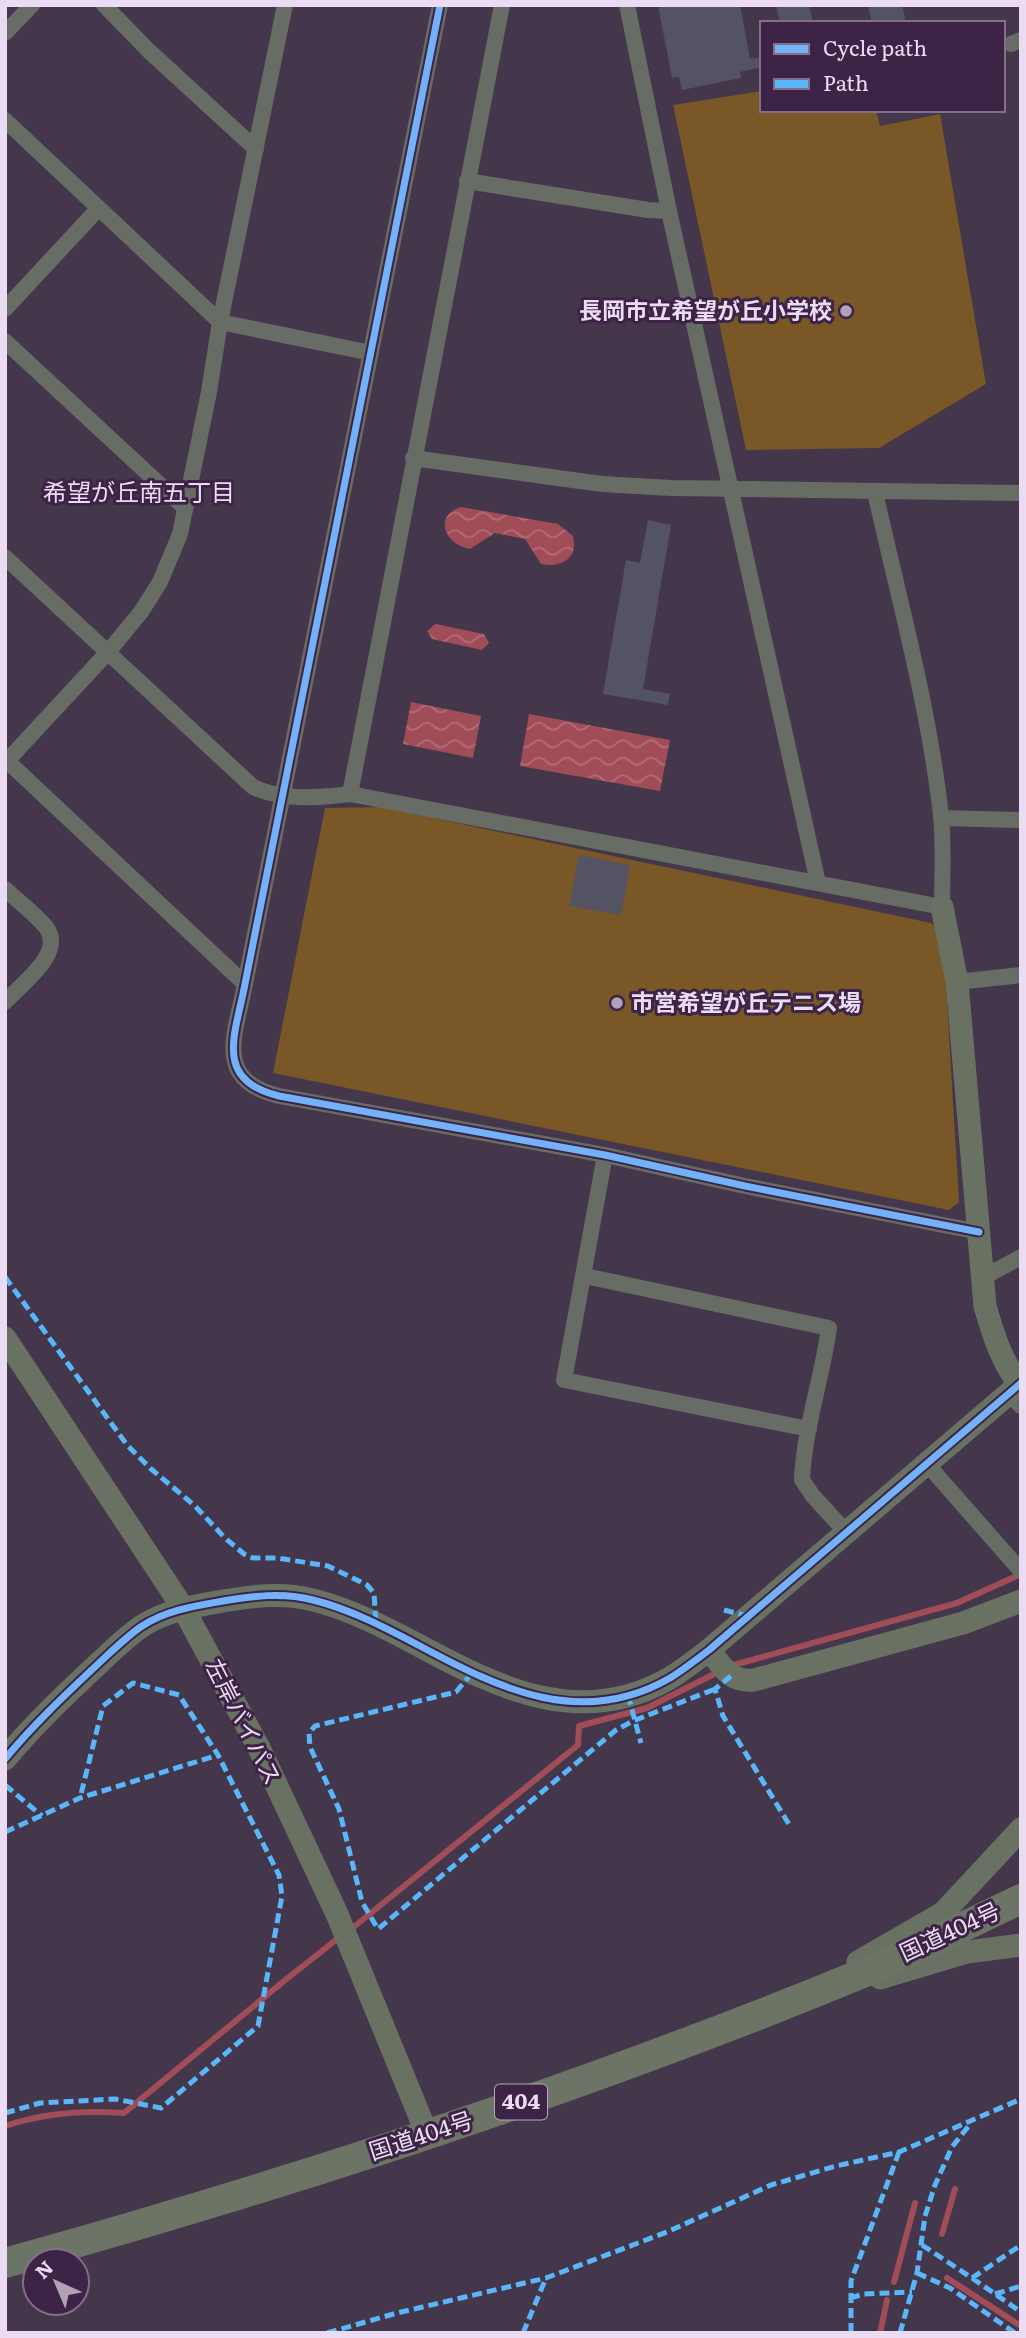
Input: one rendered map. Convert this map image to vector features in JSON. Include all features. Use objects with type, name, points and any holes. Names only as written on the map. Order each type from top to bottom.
[{"type":"highway","name":"国道404号","points":[[5,2263],[182,2214],[627,2066],[866,1972],[1021,1899]]},
{"type":"street","points":[[5,33],[32,5]]},
{"type":"street","points":[[104,5],[149,51],[256,149]]},
{"type":"street","points":[[245,984],[6,761],[108,652],[141,612],[160,582],[180,534],[285,5]]},
{"type":"street","points":[[440,5],[232,1049],[233,1061],[242,1076],[265,1093],[606,1156],[979,1232]]},
{"type":"street","points":[[350,794],[502,5]]},
{"type":"street","points":[[627,5],[669,211],[818,883]]},
{"type":"street","points":[[5,120],[220,322],[371,353]]},
{"type":"street","points":[[467,181],[669,211]]},
{"type":"street","points":[[5,309],[99,208]]},
{"type":"street","points":[[5,341],[184,507]]},
{"type":"street","points":[[413,458],[602,484],[671,488],[1021,493]]},
{"type":"street","points":[[5,1759],[61,1699],[142,1626],[183,1608],[263,1596],[283,1595],[313,1600],[376,1623],[458,1666],[538,1698],[582,1703],[628,1695],[668,1679],[709,1650],[845,1531],[1017,1391],[998,1347],[985,1306],[957,982],[942,906],[941,818],[930,742],[910,642],[875,492]]},
{"type":"street","points":[[5,557],[253,787],[270,795],[318,798],[350,794],[942,906]]},
{"type":"street","points":[[941,818],[1021,820]]},
{"type":"street","points":[[5,888],[47,928],[53,943],[50,954],[5,1002]]},
{"type":"street","points":[[957,982],[1021,975]]},
{"type":"street","points":[[606,1156],[564,1380],[809,1429]]},
{"type":"street","points":[[982,1278],[1021,1256]]},
{"type":"street","points":[[585,1276],[830,1328],[809,1429],[802,1480],[845,1531]]},
{"type":"street","name":"左岸バイパス","points":[[5,1338],[183,1608],[259,1748],[337,1914],[427,2134]]},
{"type":"street","points":[[927,1464],[1021,1571]]},
{"type":"street","points":[[709,1650],[731,1676],[741,1681],[754,1680],[963,1623],[1021,1601]]},
{"type":"street","points":[[730,2026],[868,1958],[943,1913],[1021,1829]]},
{"type":"street","points":[[730,2026],[967,1952],[1021,1945]]},
{"type":"shaded area","name":"長岡市立希望が丘小学校","points":[[760,91],[760,112],[876,112],[880,126],[940,114],[986,384],[879,448],[746,450],[673,105]]},
{"type":"shaded area","name":"市営希望が丘テニス場","points":[[381,807],[931,923],[943,933],[959,1202],[949,1210],[273,1073],[325,808]]},
{"type":"water","points":[[461,507],[558,524],[573,536],[571,556],[555,565],[541,564],[525,539],[495,533],[470,549],[461,546],[448,536],[445,522],[447,516]]},
{"type":"water","points":[[435,624],[484,634],[489,643],[482,650],[432,639],[427,631]]},
{"type":"water","points":[[411,702],[481,716],[473,758],[403,744]]},
{"type":"water","points":[[529,714],[670,740],[660,791],[520,766]]},
{"type":"building","points":[[658,5],[740,5],[750,59],[760,57],[760,67],[740,72],[741,78],[682,90],[679,77],[672,78]]},
{"type":"building","points":[[776,5],[809,5],[813,21],[780,21]]},
{"type":"building","points":[[868,5],[902,5],[906,21],[872,21]]},
{"type":"building","points":[[648,520],[671,525],[643,689],[670,694],[668,705],[603,694],[626,560],[640,563]]},
{"type":"building","points":[[579,855],[630,865],[621,915],[569,906]]},
{"type":"waterway","points":[[730,1666],[957,1603],[1021,1574]]},
{"type":"waterway","points":[[350,1930],[578,1745],[579,1726],[647,1708],[720,1671]]},
{"type":"waterway","points":[[5,2126],[64,2113],[124,2113],[341,1936]]},
{"type":"waterway","points":[[942,2234],[955,2189]]},
{"type":"waterway","points":[[894,2282],[915,2203]]},
{"type":"waterway","points":[[947,2278],[1021,2326]]},
{"type":"waterway","points":[[880,2333],[887,2300]]},
{"type":"marked path","points":[[5,1277],[127,1445],[195,1506],[225,1538],[253,1558],[277,1558],[328,1566],[367,1585],[374,1593],[376,1623]]},
{"type":"marked path","points":[[724,1610],[747,1616]]},
{"type":"marked path","points":[[472,1673],[456,1692],[315,1726],[309,1733],[310,1747],[339,1809],[362,1902],[378,1929],[616,1730],[715,1689]]},
{"type":"marked path","points":[[731,1676],[715,1689],[723,1716],[790,1826]]},
{"type":"marked path","points":[[5,2113],[40,2103],[115,2099],[161,2108],[258,2026],[282,1896],[279,1875],[218,1755],[179,1695],[133,1683],[103,1706],[80,1798]]},
{"type":"marked path","points":[[628,1695],[641,1743]]},
{"type":"marked path","points":[[5,1832],[80,1798],[218,1755]]},
{"type":"marked path","points":[[5,1785],[42,1816]]},
{"type":"marked path","points":[[327,2333],[397,2313],[546,2278],[667,2232],[771,2185],[836,2166],[899,2152],[1021,2099]]},
{"type":"marked path","points":[[900,2333],[917,2273],[925,2216],[935,2185],[952,2147],[971,2123]]},
{"type":"marked path","points":[[851,2333],[851,2281],[899,2152]]},
{"type":"marked path","points":[[922,2245],[972,2278],[1021,2245]]},
{"type":"marked path","points":[[917,2273],[950,2288],[1015,2333]]},
{"type":"marked path","points":[[523,2333],[546,2278]]},
{"type":"marked path","points":[[972,2278],[1021,2312]]},
{"type":"marked path","points":[[995,2294],[1021,2286]]},
{"type":"marked path","points":[[850,2298],[864,2294],[912,2292]]},
{"type":"cycle path","points":[[440,5],[237,1020],[233,1052],[236,1066],[244,1079],[258,1089],[279,1096],[605,1155],[745,1186],[979,1232]]},
{"type":"cycle path","points":[[5,1759],[62,1698],[142,1626],[181,1609],[256,1596],[302,1598],[341,1608],[480,1676],[542,1697],[573,1702],[605,1701],[637,1693],[670,1678],[709,1650],[1021,1383]]},
{"type":"place","name":"長岡市立希望が丘小学校","points":[[846,311]]},
{"type":"place","name":"市営希望が丘テニス場","points":[[617,1003]]},
{"type":"district","name":"希望が丘南五丁目","points":[[139,493]]}]
